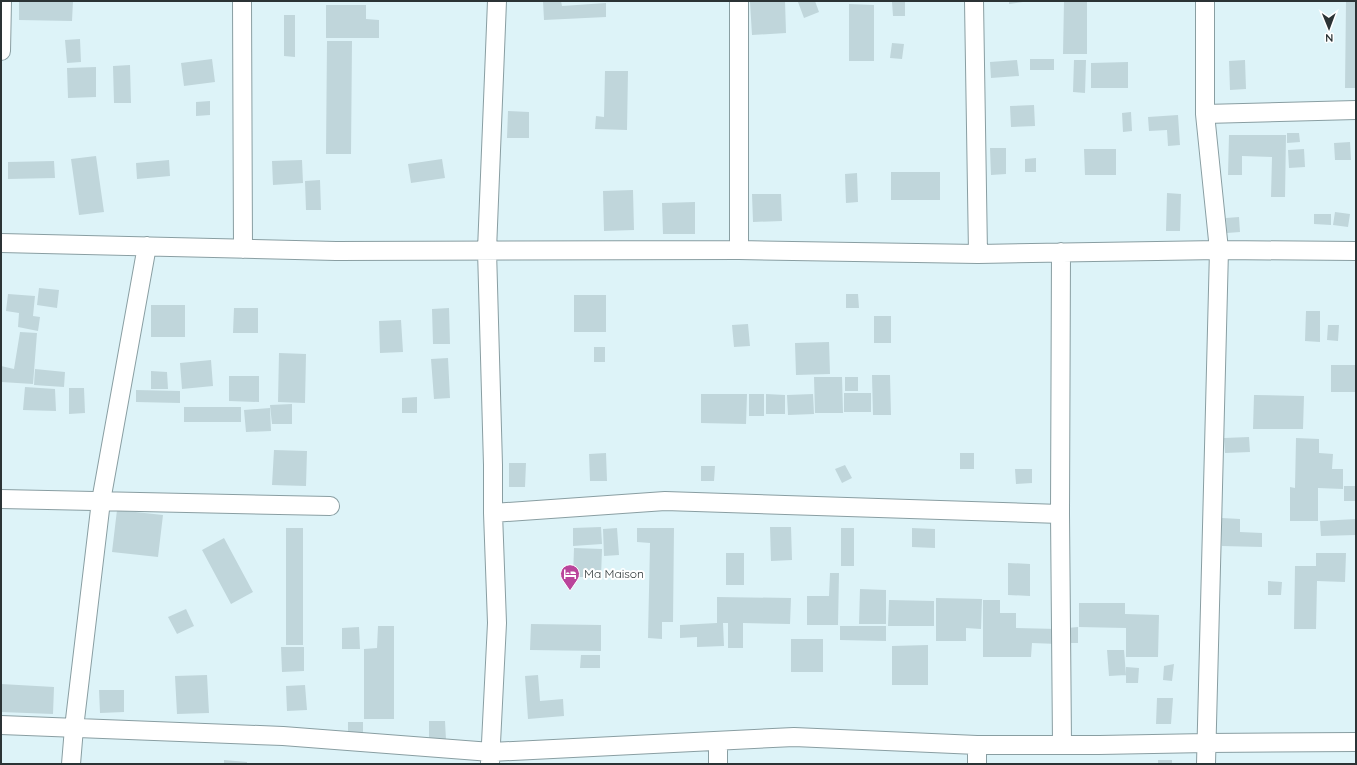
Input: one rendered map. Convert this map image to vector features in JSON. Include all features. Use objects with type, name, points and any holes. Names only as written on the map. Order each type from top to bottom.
[{"type":"street","points":[[242,1],[243,248]]},
{"type":"street","points":[[490,758],[497,623],[487,250],[497,1]]},
{"type":"street","points":[[738,250],[739,1]]},
{"type":"street","points":[[974,1],[978,254]]},
{"type":"street","points":[[1204,1],[1205,114],[1219,250],[1206,764]]},
{"type":"street","points":[[1,51],[2,9]]},
{"type":"street","points":[[1205,114],[1356,110]]},
{"type":"street","points":[[1,244],[336,251],[738,250],[978,254],[1219,250],[1356,251]]},
{"type":"street","points":[[71,764],[101,501],[147,246]]},
{"type":"street","points":[[1061,252],[1060,514],[1062,744]]},
{"type":"street","points":[[1,499],[330,506]]},
{"type":"street","points":[[493,513],[665,501],[1060,514]]},
{"type":"street","points":[[1,725],[283,736],[490,758],[718,741],[794,737],[977,745],[1356,742]]},
{"type":"street","points":[[718,741],[718,764]]},
{"type":"street","points":[[977,745],[977,764]]},
{"type":"building","points":[[19,1],[73,1],[72,21],[19,20]]},
{"type":"building","points":[[543,1],[561,1],[562,6],[606,3],[606,17],[544,20]]},
{"type":"building","points":[[785,1],[786,33],[752,35],[750,2]]},
{"type":"building","points":[[815,1],[819,12],[804,18],[798,2]]},
{"type":"building","points":[[905,1],[905,16],[893,16],[892,2]]},
{"type":"building","points":[[1009,1],[1023,1],[1023,2],[1009,4]]},
{"type":"building","points":[[1064,1],[1087,1],[1087,54],[1063,54]]},
{"type":"building","points":[[1346,1],[1356,1],[1356,88],[1345,88]]},
{"type":"building","points":[[849,4],[874,5],[874,61],[849,61]]},
{"type":"building","points":[[326,5],[366,5],[366,19],[379,20],[379,38],[326,38]]},
{"type":"building","points":[[284,15],[295,15],[295,57],[284,56]]},
{"type":"building","points":[[80,39],[81,62],[67,63],[65,40]]},
{"type":"building","points":[[327,41],[352,41],[351,154],[326,154]]},
{"type":"building","points":[[892,43],[904,44],[902,59],[890,58]]},
{"type":"building","points":[[212,59],[215,82],[184,86],[181,63]]},
{"type":"building","points":[[1030,59],[1054,59],[1054,70],[1030,70]]},
{"type":"building","points":[[1017,60],[1019,76],[991,78],[990,62]]},
{"type":"building","points":[[1074,60],[1086,60],[1085,93],[1073,92]]},
{"type":"building","points":[[1245,60],[1246,89],[1230,90],[1229,61]]},
{"type":"building","points":[[1128,62],[1128,88],[1091,88],[1091,63]]},
{"type":"building","points":[[130,65],[131,103],[114,103],[113,66]]},
{"type":"building","points":[[96,67],[96,97],[68,98],[67,68]]},
{"type":"building","points":[[605,71],[628,71],[627,130],[595,129],[596,116],[604,117]]},
{"type":"building","points":[[210,101],[210,115],[196,116],[196,102]]},
{"type":"building","points":[[1034,105],[1035,126],[1011,127],[1010,106]]},
{"type":"building","points":[[508,111],[529,112],[529,138],[507,138]]},
{"type":"building","points":[[1131,112],[1132,131],[1123,132],[1122,113]]},
{"type":"building","points":[[1178,115],[1180,145],[1168,146],[1167,130],[1149,131],[1148,117]]},
{"type":"building","points":[[1287,133],[1299,133],[1300,142],[1287,143]]},
{"type":"building","points":[[1229,135],[1286,135],[1285,197],[1271,197],[1272,157],[1242,156],[1242,175],[1228,175]]},
{"type":"building","points":[[1350,142],[1351,160],[1335,160],[1334,143]]},
{"type":"building","points":[[990,148],[1006,148],[1006,174],[991,175]]},
{"type":"building","points":[[1084,149],[1116,149],[1116,175],[1085,175]]},
{"type":"building","points":[[1304,149],[1305,167],[1289,168],[1288,150]]},
{"type":"building","points":[[96,156],[104,212],[79,215],[71,159]]},
{"type":"building","points":[[1036,158],[1036,172],[1025,172],[1025,159]]},
{"type":"building","points":[[442,159],[445,178],[411,183],[408,164]]},
{"type":"building","points":[[169,160],[170,176],[137,179],[136,163]]},
{"type":"building","points":[[302,160],[303,183],[273,185],[272,161]]},
{"type":"building","points":[[54,161],[55,178],[8,179],[8,162]]},
{"type":"building","points":[[891,172],[940,172],[940,200],[891,200]]},
{"type":"building","points":[[857,173],[858,202],[846,203],[845,174]]},
{"type":"building","points":[[320,180],[321,210],[306,210],[305,181]]},
{"type":"building","points":[[633,190],[634,230],[604,231],[603,191]]},
{"type":"building","points":[[1167,193],[1181,194],[1180,231],[1166,231]]},
{"type":"building","points":[[752,194],[781,194],[782,221],[753,222]]},
{"type":"building","points":[[695,202],[695,234],[663,234],[662,203]]},
{"type":"building","points":[[1335,212],[1350,214],[1348,227],[1333,225]]},
{"type":"building","points":[[1314,214],[1331,214],[1331,225],[1314,224]]},
{"type":"building","points":[[1239,217],[1240,232],[1227,233],[1226,218]]},
{"type":"building","points":[[39,288],[59,290],[57,308],[37,305]]},
{"type":"building","points":[[8,294],[35,296],[33,316],[40,317],[38,331],[18,327],[19,313],[6,311]]},
{"type":"building","points":[[846,294],[858,294],[859,308],[846,308]]},
{"type":"building","points":[[574,295],[606,295],[606,332],[574,332]]},
{"type":"building","points":[[151,305],[185,305],[185,337],[151,337]]},
{"type":"building","points":[[234,308],[258,308],[258,333],[233,333]]},
{"type":"building","points":[[449,308],[450,344],[433,344],[432,309]]},
{"type":"building","points":[[1306,311],[1320,311],[1320,342],[1305,341]]},
{"type":"building","points":[[874,316],[891,316],[891,343],[874,343]]},
{"type":"building","points":[[401,320],[403,352],[380,353],[379,321]]},
{"type":"building","points":[[748,324],[750,346],[734,347],[732,325]]},
{"type":"building","points":[[1328,325],[1339,325],[1338,341],[1327,340]]},
{"type":"building","points":[[20,332],[37,333],[33,384],[1,382],[1,366],[14,369]]},
{"type":"building","points":[[829,342],[830,374],[796,375],[795,343]]},
{"type":"building","points":[[594,347],[605,347],[605,362],[594,362]]},
{"type":"building","points":[[279,353],[306,354],[305,403],[278,402]]},
{"type":"building","points":[[448,358],[450,398],[434,399],[431,359]]},
{"type":"building","points":[[211,360],[213,386],[182,389],[180,363]]},
{"type":"building","points":[[1331,365],[1356,365],[1356,392],[1331,392]]},
{"type":"building","points":[[35,369],[65,372],[64,387],[34,385]]},
{"type":"building","points":[[151,371],[167,372],[168,389],[151,389]]},
{"type":"building","points":[[872,375],[890,375],[891,415],[873,415]]},
{"type":"building","points":[[229,376],[259,376],[259,402],[229,401]]},
{"type":"building","points":[[814,377],[842,377],[843,413],[815,413]]},
{"type":"building","points":[[845,377],[858,377],[858,391],[845,391]]},
{"type":"building","points":[[25,387],[55,389],[56,411],[23,410]]},
{"type":"building","points":[[69,388],[84,388],[85,413],[69,414]]},
{"type":"building","points":[[136,390],[180,391],[180,403],[136,402]]},
{"type":"building","points":[[844,393],[871,393],[871,412],[844,412]]},
{"type":"building","points":[[701,394],[747,394],[746,424],[701,423]]},
{"type":"building","points":[[749,394],[764,394],[764,416],[749,416]]},
{"type":"building","points":[[766,394],[785,395],[785,414],[766,414]]},
{"type":"building","points":[[813,394],[814,414],[788,415],[787,395]]},
{"type":"building","points":[[1254,395],[1304,396],[1303,429],[1253,429]]},
{"type":"building","points":[[417,397],[417,413],[402,413],[402,398]]},
{"type":"building","points":[[292,404],[292,424],[272,424],[270,405]]},
{"type":"building","points":[[184,407],[241,407],[241,422],[184,422]]},
{"type":"building","points":[[270,408],[271,431],[246,432],[244,410]]},
{"type":"building","points":[[1249,437],[1250,452],[1225,453],[1224,438]]},
{"type":"building","points":[[1296,438],[1319,439],[1319,453],[1333,454],[1332,469],[1343,469],[1343,489],[1318,488],[1318,521],[1290,521],[1290,487],[1295,488]]},
{"type":"building","points":[[274,450],[307,451],[306,486],[272,485]]},
{"type":"building","points":[[606,453],[607,481],[590,481],[589,454]]},
{"type":"building","points":[[960,453],[974,453],[974,469],[960,469]]},
{"type":"building","points":[[509,463],[526,463],[525,487],[509,487]]},
{"type":"building","points":[[845,465],[852,478],[842,483],[835,469]]},
{"type":"building","points":[[701,466],[715,466],[714,481],[701,481]]},
{"type":"building","points":[[1015,469],[1032,469],[1032,483],[1016,484]]},
{"type":"building","points":[[1344,486],[1356,486],[1356,501],[1344,501]]},
{"type":"building","points":[[117,510],[163,515],[158,557],[112,552]]},
{"type":"building","points":[[1222,518],[1240,519],[1240,532],[1262,533],[1262,547],[1222,546]]},
{"type":"building","points":[[1356,519],[1356,535],[1321,536],[1320,521]]},
{"type":"building","points":[[601,527],[602,544],[573,546],[573,528]]},
{"type":"building","points":[[770,527],[791,527],[792,560],[771,561]]},
{"type":"building","points":[[286,528],[303,528],[303,645],[286,645]]},
{"type":"building","points":[[617,528],[619,555],[604,556],[603,529]]},
{"type":"building","points":[[637,528],[674,528],[673,622],[662,622],[662,639],[648,638],[650,543],[637,542]]},
{"type":"building","points":[[841,528],[854,528],[854,566],[841,566]]},
{"type":"building","points":[[912,528],[935,529],[935,548],[912,547]]},
{"type":"building","points":[[224,538],[253,592],[231,604],[202,550]]},
{"type":"building","points":[[574,548],[602,549],[601,577],[573,577]]},
{"type":"building","points":[[726,553],[744,553],[744,585],[726,585]]},
{"type":"building","points":[[1316,553],[1346,553],[1345,582],[1317,581],[1316,629],[1294,629],[1295,566],[1316,566]]},
{"type":"building","points":[[1008,563],[1030,564],[1030,596],[1008,595]]},
{"type":"building","points":[[830,573],[839,573],[838,625],[807,625],[807,596],[829,596]]},
{"type":"building","points":[[1268,581],[1282,582],[1281,595],[1268,595]]},
{"type":"building","points":[[860,589],[886,590],[886,624],[859,624]]},
{"type":"building","points":[[717,597],[791,598],[790,624],[743,623],[743,648],[728,648],[728,623],[723,623],[724,646],[697,647],[697,637],[680,638],[680,625],[717,623]]},
{"type":"building","points":[[936,598],[982,599],[981,629],[966,628],[966,641],[936,641]]},
{"type":"building","points":[[889,600],[934,601],[934,626],[888,626]]},
{"type":"building","points":[[983,600],[1000,600],[1000,613],[1016,613],[1016,628],[1058,629],[1058,644],[1032,643],[1031,657],[983,657]]},
{"type":"building","points":[[1079,603],[1125,603],[1125,614],[1159,615],[1158,657],[1126,657],[1126,628],[1079,627]]},
{"type":"building","points":[[186,609],[194,626],[177,634],[168,617]]},
{"type":"building","points":[[531,624],[601,625],[601,651],[530,650]]},
{"type":"building","points":[[378,626],[394,626],[394,719],[364,719],[364,649],[377,648]]},
{"type":"building","points":[[840,626],[886,626],[886,641],[840,640]]},
{"type":"building","points":[[359,627],[360,649],[342,649],[342,628]]},
{"type":"building","points":[[1078,627],[1078,643],[1068,643],[1067,628]]},
{"type":"building","points":[[791,639],[823,639],[823,672],[791,672]]},
{"type":"building","points":[[928,645],[928,685],[892,685],[892,646]]},
{"type":"building","points":[[281,647],[304,647],[304,671],[282,672]]},
{"type":"building","points":[[1107,650],[1124,650],[1126,675],[1109,676]]},
{"type":"building","points":[[581,655],[600,655],[600,668],[580,668]]},
{"type":"building","points":[[1174,664],[1172,681],[1163,680],[1164,666]]},
{"type":"building","points":[[1126,667],[1139,668],[1138,683],[1126,683]]},
{"type":"building","points":[[207,675],[209,713],[177,714],[175,676]]},
{"type":"building","points":[[538,675],[540,701],[563,699],[564,716],[528,719],[525,676]]},
{"type":"building","points":[[1,684],[54,687],[53,714],[1,712]]},
{"type":"building","points":[[305,685],[307,710],[287,711],[286,686]]},
{"type":"building","points":[[99,690],[124,690],[124,712],[100,713]]},
{"type":"building","points":[[1157,698],[1173,698],[1171,724],[1156,724]]},
{"type":"building","points":[[429,721],[445,721],[446,740],[429,740]]},
{"type":"building","points":[[348,722],[363,722],[363,733],[348,733]]},
{"type":"building","points":[[224,760],[247,762],[247,764],[224,764]]},
{"type":"building","points":[[1158,760],[1172,760],[1172,764],[1158,764]]},
{"type":"place","name":"Ma Maison","points":[[570,591]]}]
